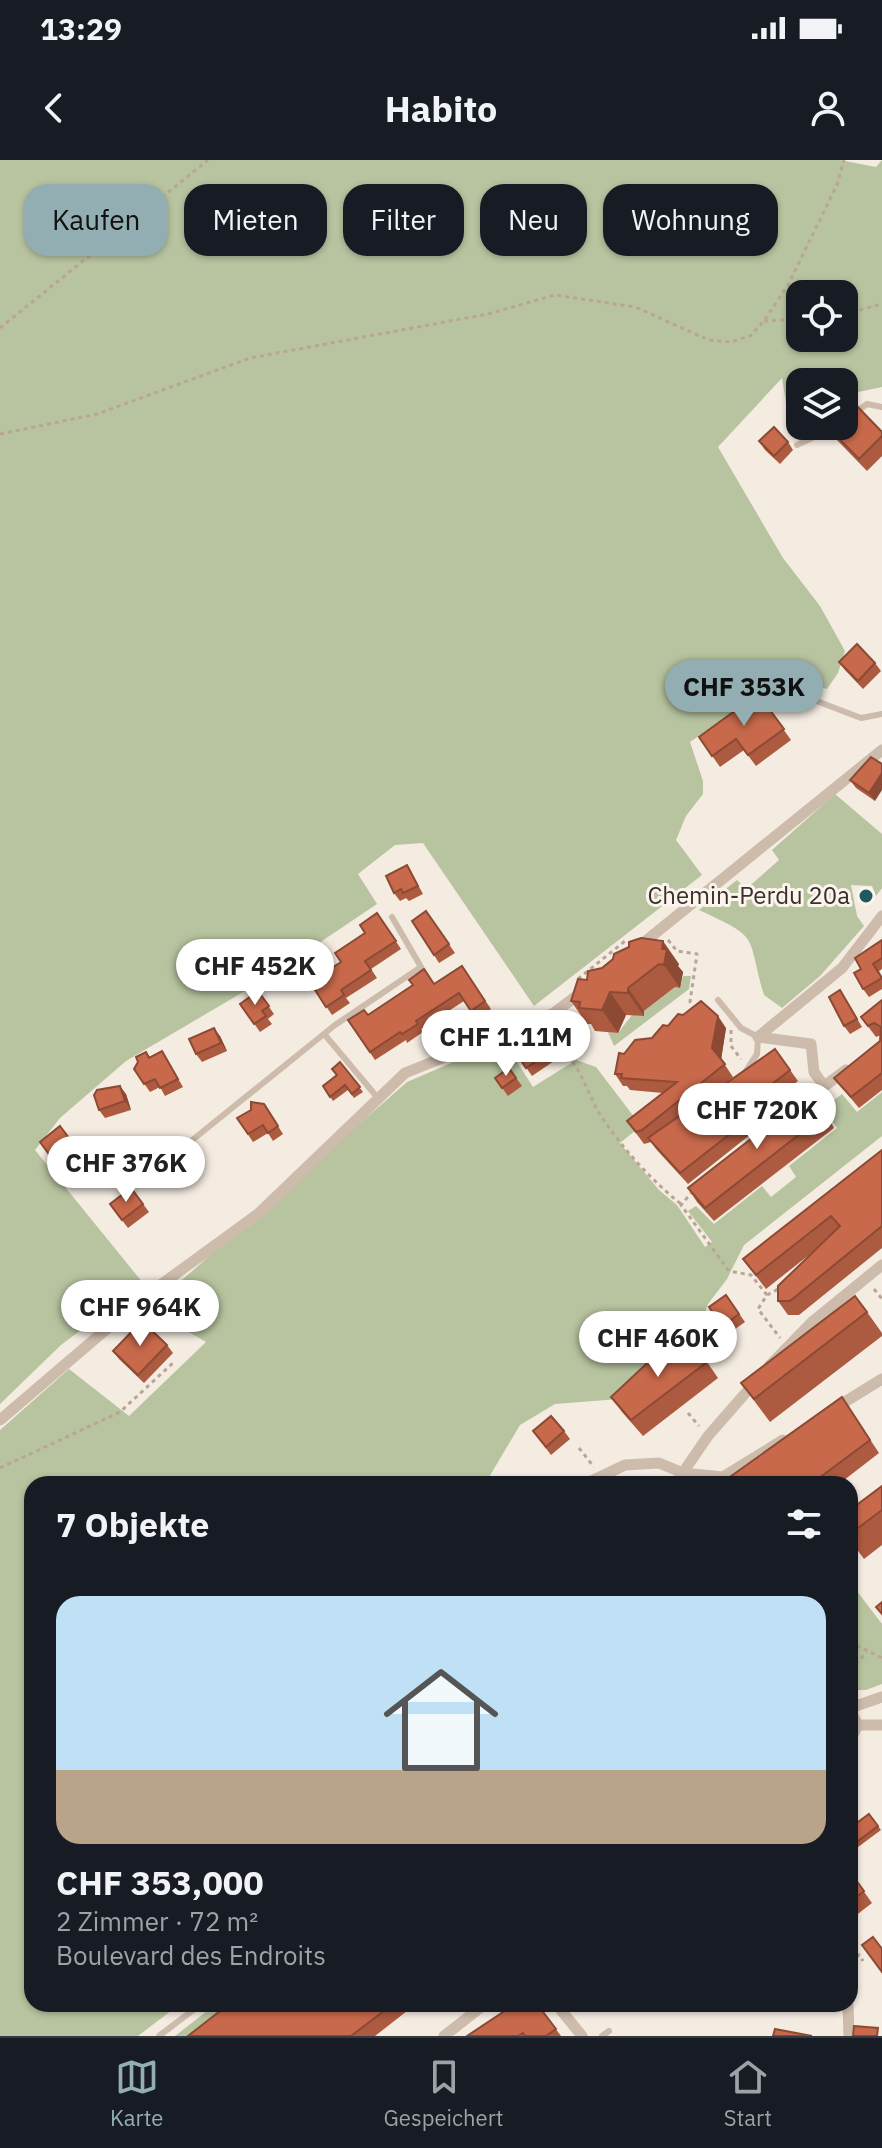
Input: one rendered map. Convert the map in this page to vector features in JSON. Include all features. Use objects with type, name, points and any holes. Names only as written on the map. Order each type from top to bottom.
[{"type":"street","points":[[624,959],[882,750]]},
{"type":"street","points":[[758,1037],[842,968],[882,916]]},
{"type":"street","points":[[0,1420],[144,1297],[258,1214],[405,1073],[541,1019],[589,986]]},
{"type":"street","points":[[758,1037],[811,1044],[814,1072],[824,1086]]},
{"type":"street","points":[[788,1114],[856,1062]]},
{"type":"street","points":[[681,1476],[708,1436],[786,1346],[882,1265]]},
{"type":"street","points":[[829,1412],[882,1379]]},
{"type":"street","points":[[725,1476],[789,1436]]},
{"type":"street","points":[[602,1476],[625,1465],[659,1463],[683,1473],[713,1476]]},
{"type":"street","points":[[858,1706],[882,1697]]},
{"type":"street","points":[[858,1725],[882,1725]]},
{"type":"street","points":[[444,2036],[475,2012]]},
{"type":"street","points":[[562,2012],[582,2036]]},
{"type":"street","points":[[848,2012],[849,2036]]},
{"type":"lane","points":[[858,411],[867,404],[882,407]]},
{"type":"lane","points":[[797,445],[808,440]]},
{"type":"lane","points":[[814,700],[861,718],[882,714]]},
{"type":"lane","points":[[124,1188],[207,1131],[325,1035],[421,967],[392,917]]},
{"type":"lane","points":[[718,1000],[741,1028],[758,1037],[757,1054],[740,1077]]},
{"type":"lane","points":[[541,1019],[562,1051]]},
{"type":"lane","points":[[325,1035],[377,1097]]},
{"type":"lane","points":[[159,2036],[190,2012]]},
{"type":"lane","points":[[602,2036],[609,2031]]},
{"type":"path","points":[[0,328],[208,160]]},
{"type":"path","points":[[0,434],[97,414],[250,358],[488,314],[555,295],[635,307],[709,340],[750,336],[764,321],[795,271],[837,185],[844,160]]},
{"type":"path","points":[[858,310],[882,304]]},
{"type":"path","points":[[764,321],[786,320]]},
{"type":"path","points":[[664,946],[668,940],[677,951],[697,954],[690,1002],[701,1016]]},
{"type":"path","points":[[727,1023],[733,1051],[749,1067]]},
{"type":"path","points":[[562,1051],[577,1066],[600,1115],[660,1187],[681,1205],[729,1271],[751,1275],[767,1295]]},
{"type":"path","points":[[681,1205],[693,1191]]},
{"type":"path","points":[[872,1286],[882,1299]]},
{"type":"path","points":[[779,1337],[758,1309],[767,1295],[780,1288]]},
{"type":"path","points":[[0,1468],[120,1412],[174,1362]]},
{"type":"path","points":[[688,1413],[700,1428]]},
{"type":"path","points":[[579,1448],[591,1464]]},
{"type":"path","points":[[858,1646],[882,1658]]},
{"type":"path","points":[[858,1662],[868,1651]]},
{"type":"path","points":[[858,1956],[863,1961]]},
{"type":"green space","points":[[0,160],[840,160],[876,167],[882,160],[882,387],[858,392],[858,368],[786,368],[786,403],[782,378],[718,447],[783,558],[820,606],[845,651],[838,673],[827,689],[782,676],[750,680],[739,692],[730,715],[690,742],[703,781],[703,794],[686,816],[676,840],[702,875],[534,1006],[423,843],[395,845],[358,874],[377,904],[267,978],[126,1061],[60,1118],[35,1150],[143,1283],[61,1345],[0,1404]]},
{"type":"green space","points":[[835,794],[882,834],[882,888],[876,896],[872,886],[851,885],[857,916],[864,926],[820,976],[782,1008],[764,995],[748,940],[733,927],[699,910],[737,880],[746,889],[779,860],[772,850]]},
{"type":"green space","points":[[683,976],[691,976],[689,989],[614,1046],[608,1032],[618,1033],[632,1015],[644,1016],[644,1011],[675,987],[680,988]]},
{"type":"green space","points":[[540,1025],[550,1040],[517,1062],[533,1087],[576,1060],[596,1067],[641,1126],[620,1143],[659,1190],[677,1205],[705,1247],[712,1242],[688,1211],[696,1206],[714,1224],[762,1186],[771,1197],[796,1177],[789,1166],[837,1128],[823,1108],[842,1094],[857,1112],[882,1092],[882,1136],[744,1245],[727,1279],[708,1304],[696,1337],[619,1399],[555,1404],[520,1425],[490,1476],[24,1476],[24,2012],[170,2012],[138,2036],[0,2036],[0,1430],[69,1369],[129,1416],[206,1342],[149,1309],[407,1082]]},
{"type":"green space","points":[[858,1592],[882,1624],[882,1684],[858,1690]]},
{"type":"green space","points":[[206,2012],[236,2012],[206,2036],[175,2036]]},
{"type":"building","points":[[858,407],[882,432],[882,436],[859,459],[841,440],[858,440]]},
{"type":"building","points":[[774,427],[788,442],[774,456],[759,441]]},
{"type":"building","points":[[857,644],[875,663],[858,681],[839,662]]},
{"type":"building","points":[[758,694],[784,729],[748,755],[736,739],[712,756],[699,737]]},
{"type":"building","points":[[871,757],[882,764],[882,773],[869,793],[850,780]]},
{"type":"building","points":[[407,865],[418,886],[403,893],[401,889],[394,893],[386,876]]},
{"type":"building","points":[[426,911],[449,944],[434,955],[412,921]]},
{"type":"building","points":[[377,913],[396,941],[365,961],[371,970],[341,990],[344,995],[326,1007],[310,982],[341,962],[335,953],[365,933],[360,925]]},
{"type":"building","points":[[641,938],[663,941],[662,949],[667,949],[664,965],[659,964],[628,988],[628,993],[610,992],[602,1010],[579,1008],[580,1002],[571,1001],[578,979],[587,980],[588,971],[602,968],[613,959],[614,954],[629,947],[629,942]]},
{"type":"building","points":[[882,940],[882,958],[873,964],[882,978],[863,989],[854,973],[861,969],[855,958]]},
{"type":"building","points":[[462,966],[485,1001],[471,1011],[459,993],[416,1021],[418,1024],[370,1052],[348,1020],[364,1010],[368,1015],[413,985],[409,980],[424,969],[434,984]]},
{"type":"building","points":[[840,990],[857,1019],[844,1026],[829,997]]},
{"type":"building","points":[[258,991],[269,1006],[262,1011],[266,1016],[254,1024],[240,1004]]},
{"type":"building","points":[[882,1000],[882,1073],[851,1097],[834,1078],[880,1041],[881,1027],[874,1023],[868,1026],[861,1017]]},
{"type":"building","points":[[701,1001],[718,1016],[712,1048],[725,1064],[636,1132],[627,1121],[677,1082],[621,1078],[622,1074],[615,1074],[619,1053],[624,1054],[635,1040],[652,1038],[663,1025],[668,1026],[678,1014],[683,1015]]},
{"type":"building","points":[[214,1028],[221,1043],[196,1054],[189,1039]]},
{"type":"building","points":[[539,1040],[548,1053],[526,1068],[517,1054]]},
{"type":"building","points":[[775,1049],[790,1070],[735,1113],[744,1123],[680,1173],[648,1138]]},
{"type":"building","points":[[162,1051],[178,1079],[160,1088],[155,1079],[144,1084],[134,1069],[138,1062],[136,1057],[146,1052],[149,1058]]},
{"type":"building","points":[[340,1062],[360,1087],[352,1094],[345,1085],[330,1097],[323,1086],[337,1075],[332,1069]]},
{"type":"building","points":[[509,1068],[516,1078],[502,1088],[495,1078]]},
{"type":"building","points":[[120,1086],[125,1101],[99,1110],[94,1095],[97,1090]]},
{"type":"building","points":[[810,1093],[824,1115],[705,1208],[688,1188]]},
{"type":"building","points":[[251,1102],[264,1104],[278,1126],[268,1133],[263,1125],[248,1134],[237,1118],[251,1110]]},
{"type":"building","points":[[60,1126],[72,1142],[51,1157],[40,1142]]},
{"type":"building","points":[[160,1140],[165,1147],[155,1154],[150,1147]]},
{"type":"building","points":[[186,1145],[195,1157],[190,1161],[193,1164],[174,1178],[159,1159],[169,1152],[172,1155]]},
{"type":"building","points":[[882,1150],[882,1226],[790,1301],[778,1301],[778,1286],[840,1226],[831,1216],[756,1275],[743,1259]]},
{"type":"building","points":[[131,1188],[143,1204],[122,1220],[110,1204]]},
{"type":"building","points":[[726,1295],[739,1314],[722,1326],[709,1307]]},
{"type":"building","points":[[855,1296],[867,1312],[754,1399],[741,1383]]},
{"type":"building","points":[[142,1321],[167,1345],[138,1375],[113,1351]]},
{"type":"building","points":[[687,1339],[707,1362],[631,1420],[611,1397],[658,1353],[663,1359]]},
{"type":"building","points":[[842,1397],[870,1440],[822,1476],[731,1476]]},
{"type":"building","points":[[551,1416],[564,1431],[546,1447],[533,1431]]},
{"type":"building","points":[[882,1486],[882,1510],[858,1528],[858,1504]]},
{"type":"building","points":[[869,1814],[878,1826],[858,1841],[858,1822]]},
{"type":"building","points":[[873,1937],[882,1949],[882,1972],[862,1945]]},
{"type":"building","points":[[219,2012],[382,2012],[351,2036],[188,2036]]},
{"type":"building","points":[[503,2012],[543,2012],[556,2029],[546,2036],[525,2036],[523,2033],[518,2036],[467,2036]]},
{"type":"building","points":[[854,2026],[878,2028],[877,2036],[853,2036]]},
{"type":"building","points":[[775,2029],[812,2036],[773,2036]]},
{"type":"place","name":"Chemin-Perdu 20a","points":[[866,896]]}]
